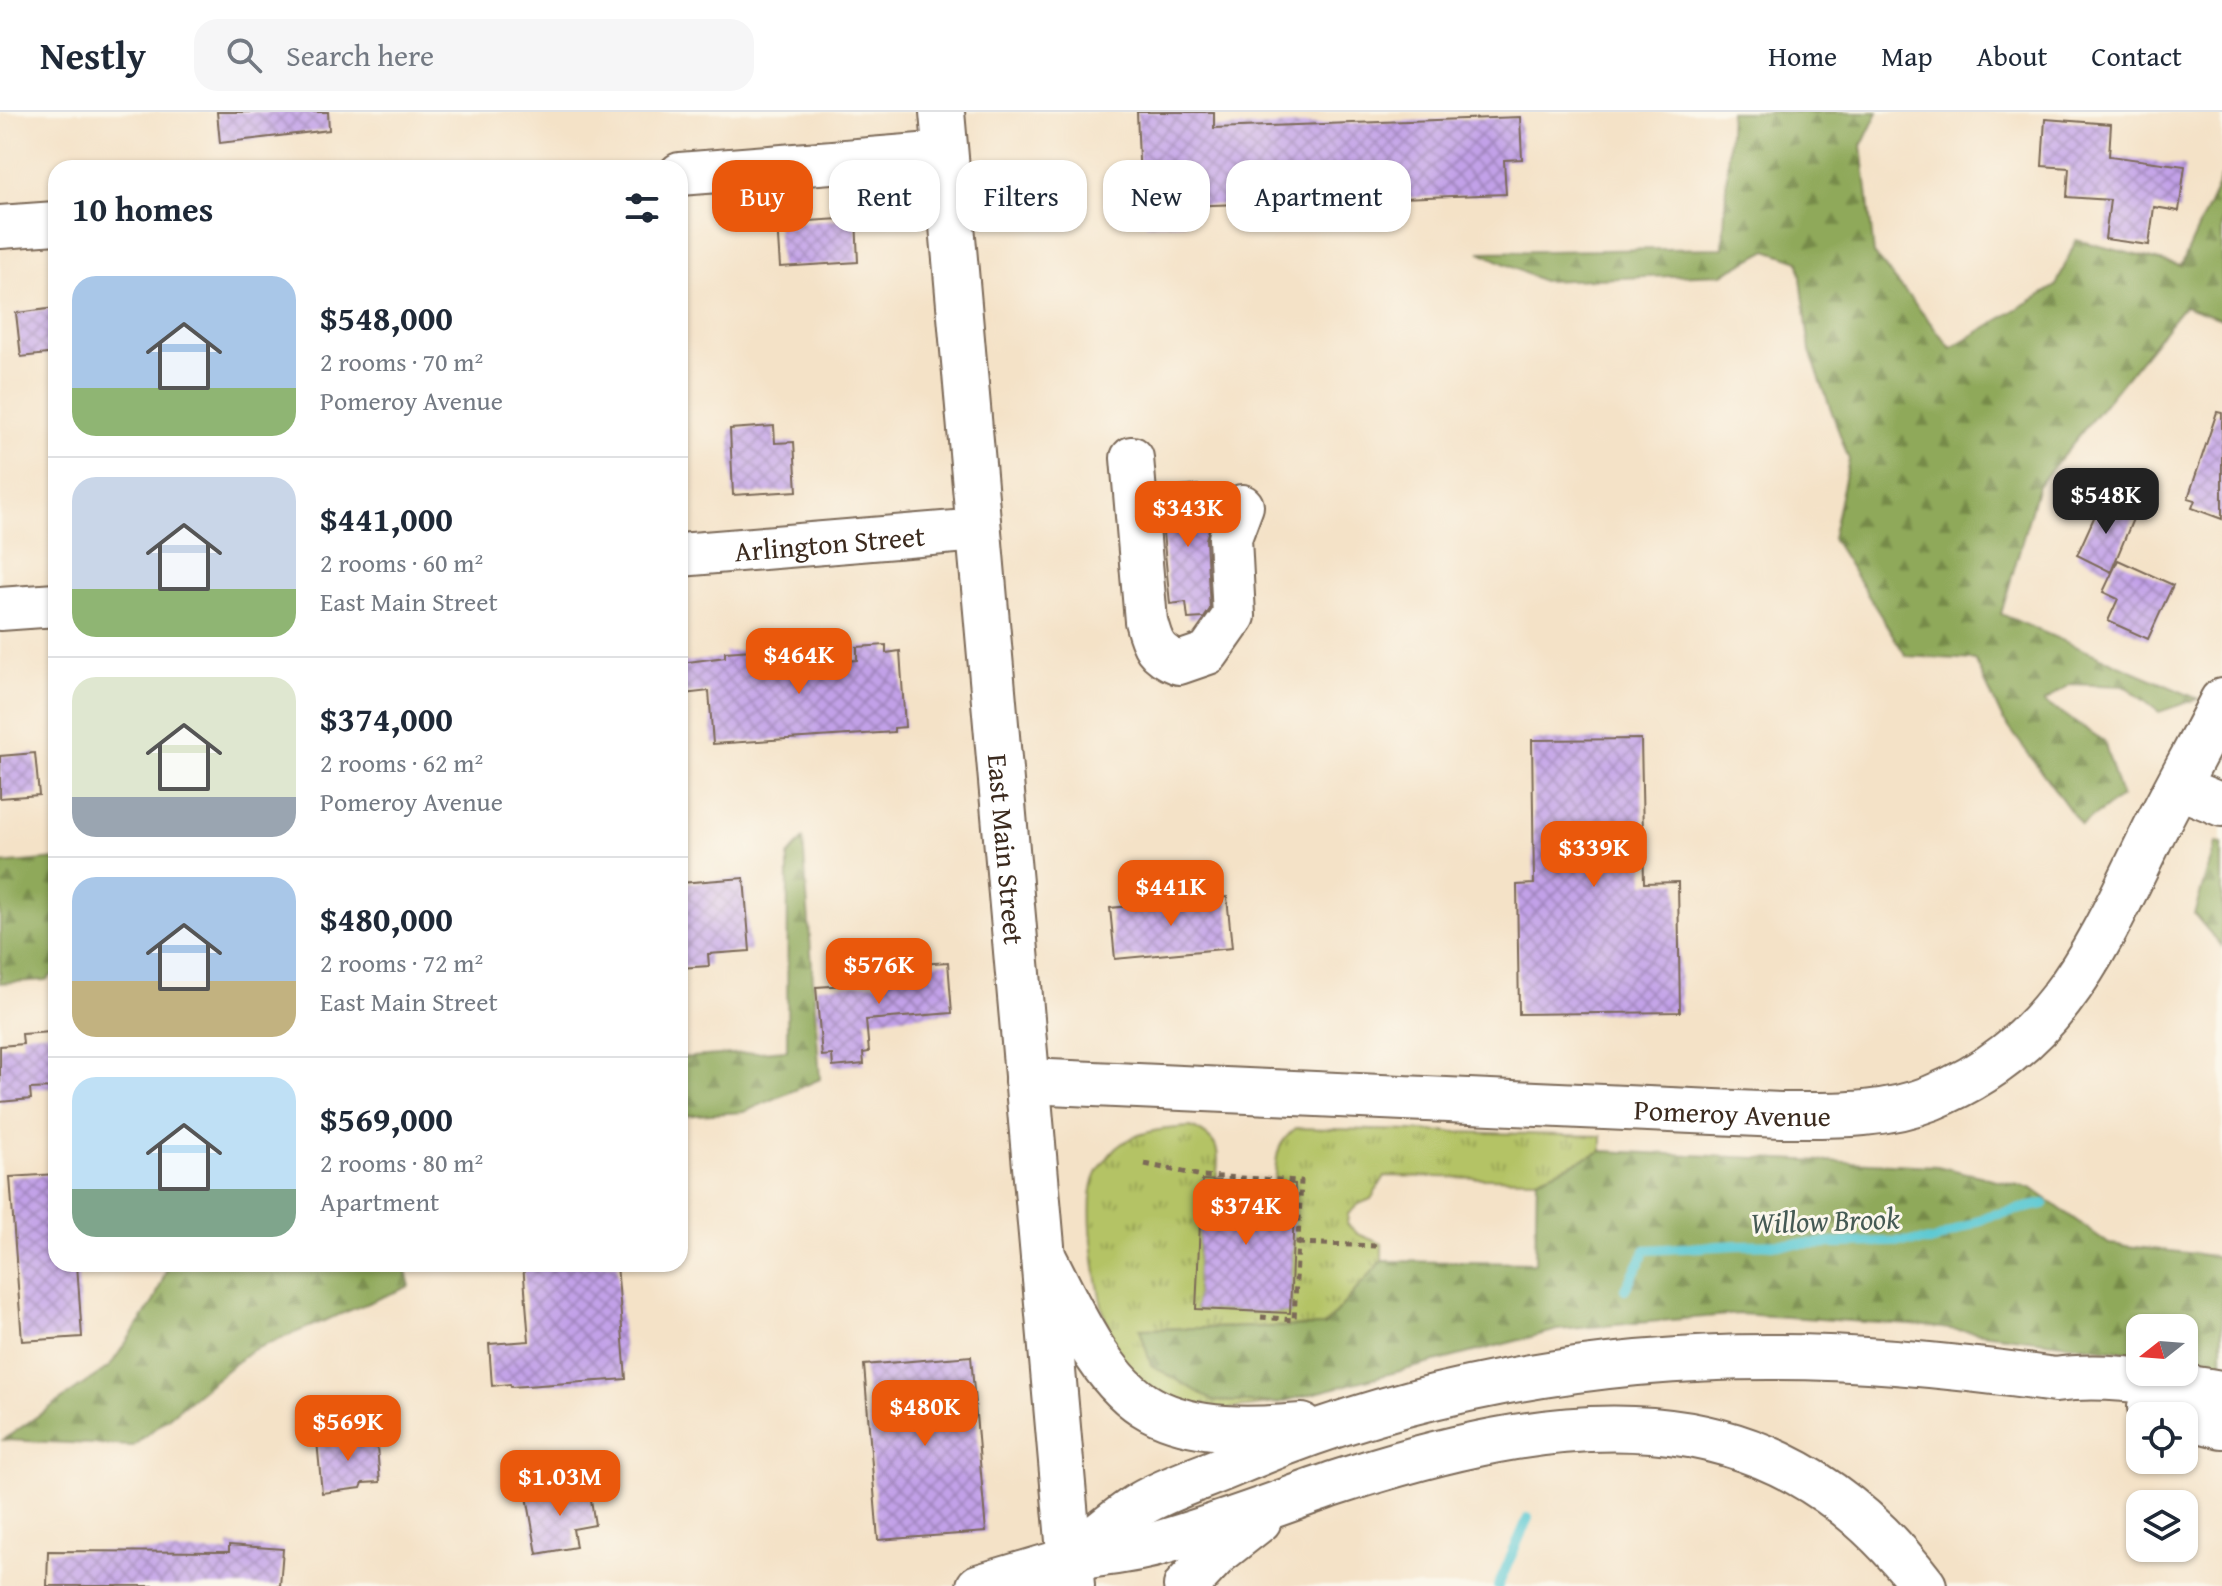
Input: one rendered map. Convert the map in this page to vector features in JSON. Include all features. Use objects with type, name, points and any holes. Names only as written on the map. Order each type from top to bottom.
[{"type":"main road","name":"East Main Street","points":[[944,132],[1070,1573]]},
{"type":"main road","name":"Pomeroy Avenue","points":[[1027,1081],[1781,1115],[1843,1116],[1884,1111],[1930,1099],[1972,1077],[2007,1053],[2045,1021],[2073,986],[2099,944],[2222,701]]},
{"type":"main road","points":[[1043,1256],[1108,1369],[1128,1393],[1150,1409],[1179,1420],[1217,1426],[1294,1427],[1348,1422]]},
{"type":"main road","points":[[1070,1573],[1141,1504],[1271,1448],[1348,1422],[1453,1393],[1612,1367],[1695,1359],[1778,1357],[1926,1364],[2055,1380],[2084,1391],[2222,1426]]},
{"type":"main road","points":[[2055,1380],[2110,1377],[2222,1393]]},
{"type":"main road","points":[[1070,1573],[1400,1464],[1498,1440],[1573,1429],[1637,1427],[1669,1430],[1743,1448],[1825,1489],[1888,1543],[1924,1586]]},
{"type":"main road","points":[[1186,1586],[1240,1533],[1288,1500]]},
{"type":"street","points":[[688,173],[944,132]]},
{"type":"street","points":[[0,227],[48,224]]},
{"type":"street","points":[[1132,458],[1146,621],[1171,635],[1190,638],[1225,631],[1234,616],[1230,538],[1242,506]]},
{"type":"street","name":"Arlington Street","points":[[688,554],[979,530]]},
{"type":"street","points":[[0,609],[48,606]]},
{"type":"street","points":[[2178,787],[2222,805]]},
{"type":"street","points":[[978,1586],[1044,1569],[1070,1573]]},
{"type":"path","points":[[1145,1164],[1202,1176],[1301,1181],[1294,1320],[1261,1317]]},
{"type":"path","points":[[1298,1243],[1376,1246]]},
{"type":"green space","points":[[1730,112],[1878,112],[1862,145],[1874,254],[1951,348],[2056,286],[2076,240],[2181,266],[2222,176],[2222,319],[2184,306],[2038,486],[2001,614],[2198,699],[2159,712],[2125,686],[2070,684],[2044,702],[2104,741],[2121,797],[2081,825],[2002,718],[1975,660],[1906,656],[1832,538],[1849,460],[1810,351],[1799,261],[1767,250],[1723,274],[1542,281],[1480,252],[1723,248]]},
{"type":"green space","points":[[803,839],[820,1079],[744,1112],[688,1116],[688,1057],[787,1050],[788,856]]},
{"type":"green space","points":[[2216,843],[2222,844],[2222,947],[2194,914]]},
{"type":"green space","points":[[48,860],[46,980],[0,983],[0,864]]},
{"type":"green space","points":[[1191,1127],[1213,1142],[1218,1161],[1216,1180],[1202,1180],[1196,1309],[1290,1313],[1295,1185],[1274,1183],[1280,1146],[1296,1128],[1602,1136],[1602,1151],[1537,1179],[1385,1176],[1371,1199],[1348,1214],[1347,1224],[1358,1234],[1382,1244],[1382,1261],[1324,1326],[1140,1329],[1213,1401],[1277,1403],[1208,1410],[1181,1406],[1160,1397],[1134,1373],[1120,1353],[1105,1320],[1091,1232],[1095,1178],[1113,1151],[1142,1134]]},
{"type":"green space","points":[[1602,1151],[1937,1166],[2031,1188],[2109,1244],[2222,1257],[2222,1364],[2198,1361],[2198,1314],[2126,1314],[2126,1351],[1926,1326],[1739,1314],[1558,1330],[1277,1403],[1214,1401],[1151,1365],[1140,1329],[1324,1326],[1382,1261],[1535,1263],[1537,1179]]},
{"type":"green space","points":[[166,1272],[406,1272],[410,1286],[250,1351],[133,1446],[3,1440],[110,1366],[154,1301]]},
{"type":"building","points":[[217,112],[328,112],[329,130],[220,143]]},
{"type":"building","points":[[1137,112],[1214,112],[1214,128],[1520,117],[1522,159],[1504,160],[1506,194],[1411,198],[1411,160],[1226,160],[1226,204],[1210,205],[1210,160],[1139,160]]},
{"type":"building","points":[[2045,119],[2111,124],[2109,156],[2185,166],[2179,211],[2154,207],[2149,245],[2105,239],[2110,200],[2067,197],[2069,168],[2042,166]]},
{"type":"building","points":[[829,220],[829,232],[857,232],[858,262],[780,267],[778,232],[813,232],[813,221]]},
{"type":"building","points":[[48,309],[48,354],[21,357],[16,313]]},
{"type":"building","points":[[2217,412],[2222,413],[2222,519],[2192,508],[2195,500],[2188,498]]},
{"type":"building","points":[[774,426],[775,443],[794,442],[797,491],[733,495],[730,429]]},
{"type":"building","points":[[1198,485],[1199,492],[1206,491],[1208,510],[1215,510],[1206,539],[1210,609],[1204,618],[1188,619],[1186,602],[1170,604],[1162,522],[1168,521],[1165,494],[1171,493],[1170,488]]},
{"type":"building","points":[[2102,500],[2135,514],[2111,572],[2077,555]]},
{"type":"building","points":[[2118,560],[2173,585],[2148,639],[2108,621],[2118,599],[2103,592]]},
{"type":"building","points":[[886,645],[886,653],[900,651],[905,727],[894,728],[894,732],[713,744],[709,691],[688,694],[688,662],[725,657],[725,652],[767,649],[768,667],[857,660],[857,647]]},
{"type":"building","points":[[1641,739],[1644,883],[1678,882],[1680,1012],[1519,1014],[1517,885],[1534,884],[1532,740]]},
{"type":"building","points":[[35,753],[39,795],[0,798],[0,756]]},
{"type":"building","points":[[744,878],[750,951],[708,954],[709,966],[688,967],[688,882]]},
{"type":"building","points":[[1227,897],[1232,948],[1115,959],[1110,908]]},
{"type":"building","points":[[948,962],[952,1013],[866,1020],[869,1052],[863,1053],[864,1064],[833,1067],[832,1055],[822,1056],[816,987],[878,983],[877,967]]},
{"type":"building","points":[[48,1032],[48,1088],[30,1089],[31,1099],[0,1102],[0,1046],[23,1044],[22,1034]]},
{"type":"building","points":[[48,1175],[48,1272],[78,1272],[82,1337],[22,1341],[10,1177]]},
{"type":"building","points":[[1202,1180],[1295,1184],[1290,1313],[1196,1309]]},
{"type":"building","points":[[524,1272],[618,1272],[626,1379],[492,1386],[489,1344],[529,1341]]},
{"type":"building","points":[[971,1356],[986,1532],[878,1540],[864,1365]]},
{"type":"building","points":[[376,1436],[380,1482],[322,1493],[317,1441]]},
{"type":"building","points":[[589,1487],[595,1525],[573,1529],[576,1547],[537,1554],[527,1496]]},
{"type":"building","points":[[229,1545],[283,1549],[280,1586],[47,1586],[48,1551],[229,1552]]},
{"type":"waterway","name":"Willow Brook","points":[[1625,1289],[1646,1250],[1934,1241],[1989,1216],[2044,1204]]},
{"type":"waterway","name":"Willow Brook","points":[[1498,1586],[1528,1518]]}]
